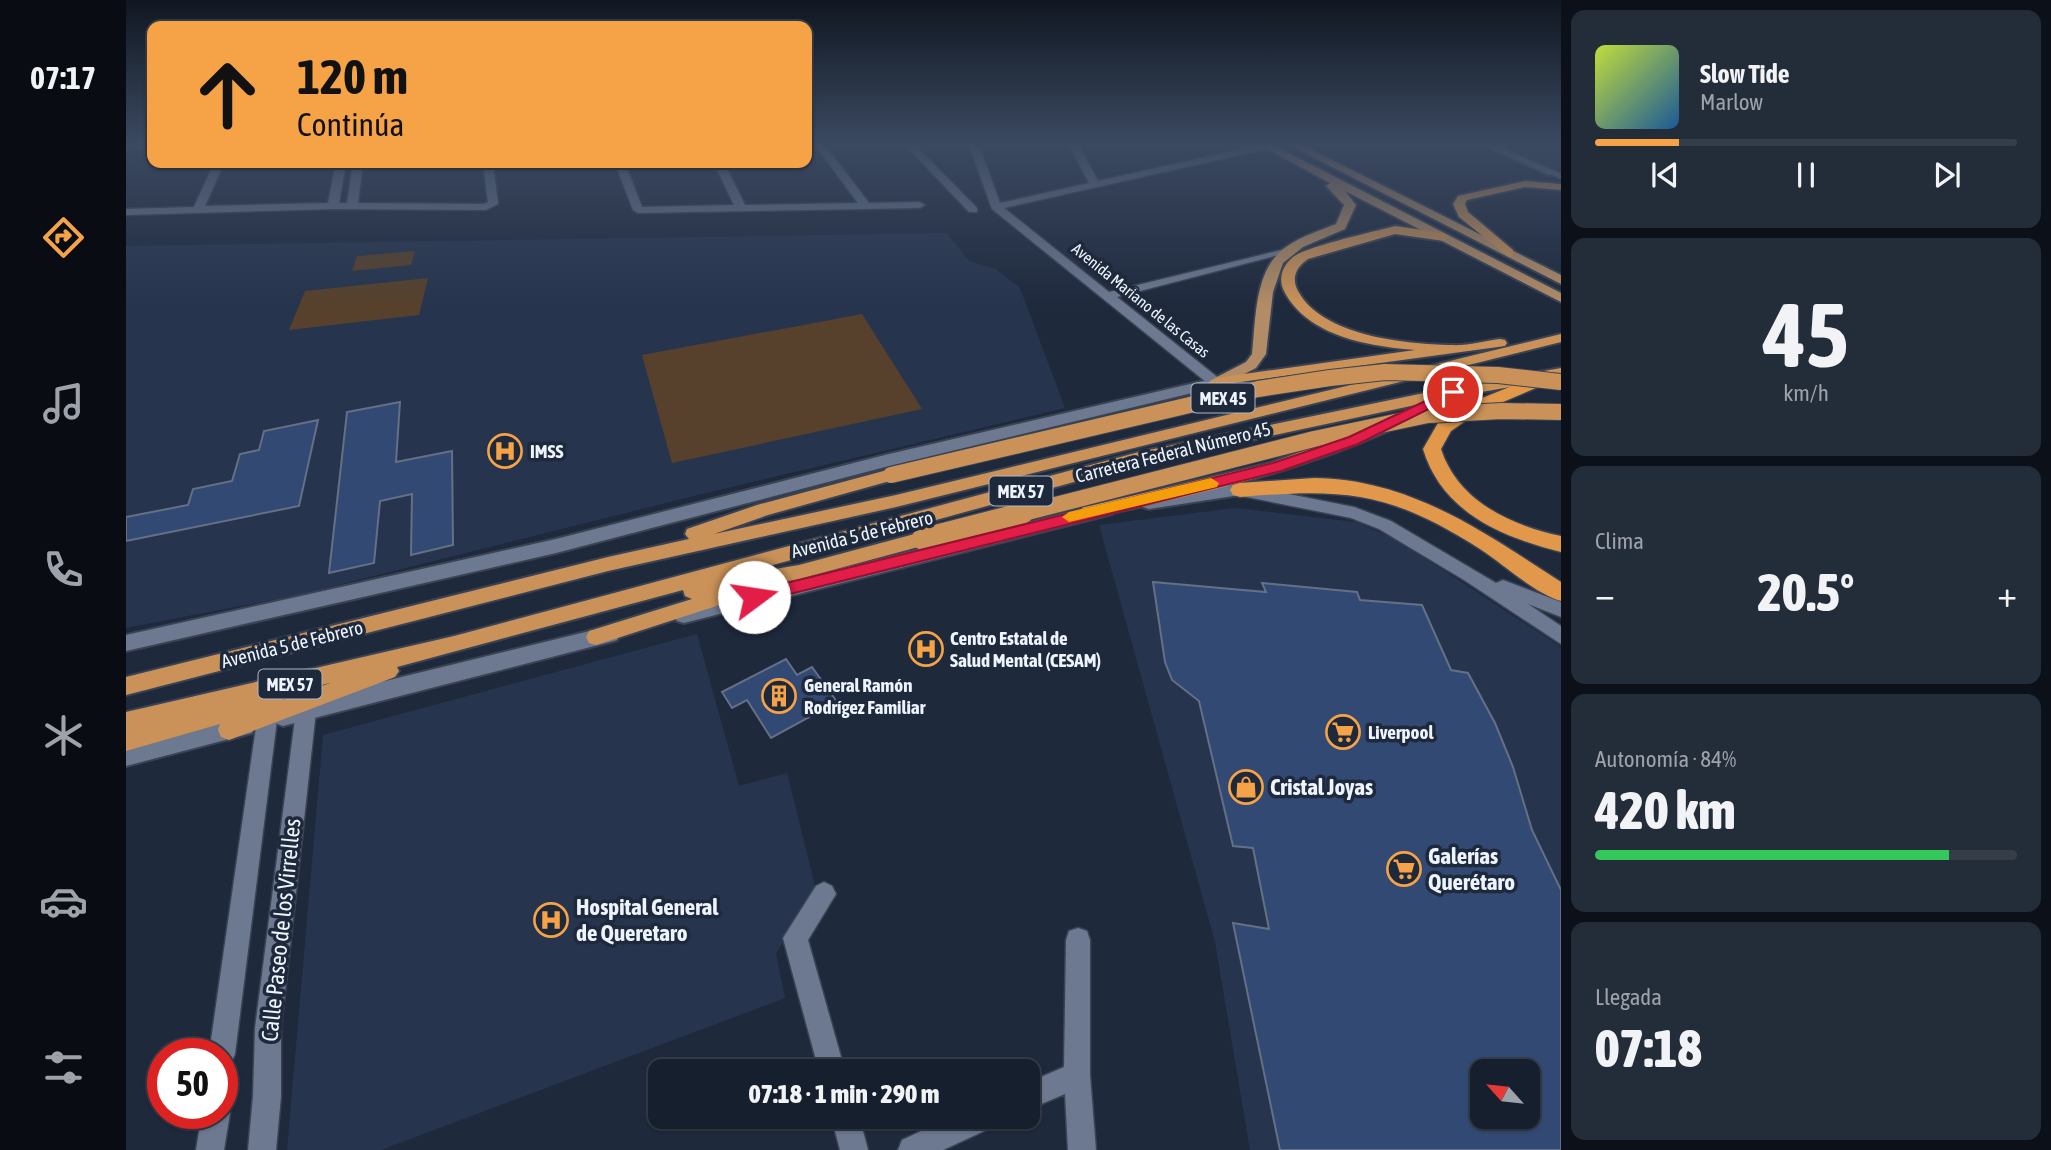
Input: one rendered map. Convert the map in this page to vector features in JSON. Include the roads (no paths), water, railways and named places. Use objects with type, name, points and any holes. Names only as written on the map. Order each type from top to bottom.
[{"type":"highway","points":[[1462,199],[1459,204],[1463,214],[1509,253]]},
{"type":"highway","points":[[1444,237],[1395,230],[1303,256],[1292,264],[1287,276],[1290,289],[1298,303],[1328,324],[1374,340],[1449,349]]},
{"type":"highway","points":[[1216,383],[1449,349],[1561,338]]},
{"type":"highway","name":"Avenida 5 de Febrero","points":[[126,686],[608,564],[909,498],[1561,338]]},
{"type":"highway","name":"MEX 45","points":[[608,564],[763,510],[891,475],[1258,389],[1385,372],[1558,376]]},
{"type":"highway","points":[[1558,376],[1471,409],[1444,427],[1432,449],[1438,470],[1469,503],[1518,531],[1561,544]]},
{"type":"highway","name":"Avenida 5 de Febrero","points":[[126,722],[454,645],[789,552],[921,520],[1139,458],[1453,392],[1558,376]]},
{"type":"highway","points":[[1089,512],[1276,467],[1353,441],[1453,392]]},
{"type":"highway","name":"Carretera Federal Número 45","points":[[594,608],[799,572],[1314,439],[1428,415],[1502,411],[1561,412]]},
{"type":"highway","points":[[1240,490],[1321,485],[1358,488],[1404,499],[1448,520],[1561,593]]},
{"type":"highway","points":[[596,637],[799,572]]},
{"type":"highway","points":[[126,741],[191,725],[454,645]]},
{"type":"highway","name":"MEX 57","points":[[229,730],[454,645]]},
{"type":"main road","points":[[1216,383],[1251,365],[1259,354],[1272,273],[1279,261],[1294,248],[1341,226],[1350,205],[1346,199]]},
{"type":"main road","points":[[1369,199],[1561,298]]},
{"type":"main road","points":[[1401,199],[1561,279]]},
{"type":"main road","name":"Avenida 5 de Febrero","points":[[126,643],[556,546],[885,461],[1216,383]]},
{"type":"main road","name":"Avenida 5 de Febrero","points":[[126,756],[1089,512],[1240,490]]},
{"type":"street","points":[[198,210],[203,199]]},
{"type":"street","points":[[333,206],[334,199]]},
{"type":"street","points":[[352,206],[353,199]]},
{"type":"street","points":[[126,212],[490,205],[491,199]]},
{"type":"street","points":[[633,199],[638,211],[920,205]]},
{"type":"street","points":[[736,199],[742,210]]},
{"type":"street","points":[[860,199],[866,206]]},
{"type":"street","points":[[963,199],[974,210]]},
{"type":"street","points":[[993,199],[996,207],[1032,199]]},
{"type":"street","name":"Avenida Mariano de las Casas","points":[[996,207],[1216,383]]},
{"type":"street","points":[[1107,296],[1294,248]]},
{"type":"street","points":[[1240,490],[1365,517],[1408,537],[1561,636]]},
{"type":"street","points":[[1470,575],[1561,610]]},
{"type":"street","name":"Calle Paseo de los Virrelles","points":[[262,1150],[267,1096],[268,1028],[306,711]]},
{"type":"street","name":"Calle Paseo de los Virrelles","points":[[224,1038],[267,720]]},
{"type":"street","points":[[824,894],[795,938],[829,1059]]},
{"type":"street","points":[[1078,940],[1077,1075],[1082,1150]]},
{"type":"street","points":[[1040,1091],[1077,1075]]},
{"type":"street","points":[[210,1150],[213,1129]]},
{"type":"street","points":[[848,1129],[854,1150]]},
{"type":"street","points":[[923,1147],[959,1129]]},
{"type":"place","name":"IMSS","points":[[505,451]]},
{"type":"place","name":"Centro Estatal de Salud Mental (CESAM)","points":[[926,649]]},
{"type":"place","name":"General Ramón Rodrígez Familiar","points":[[779,696]]},
{"type":"place","name":"Liverpool","points":[[1343,732]]},
{"type":"place","name":"Cristal Joyas","points":[[1246,787]]},
{"type":"place","name":"Galerías Querétaro","points":[[1404,869]]},
{"type":"place","name":"Hospital General de Queretaro","points":[[551,920]]}]
